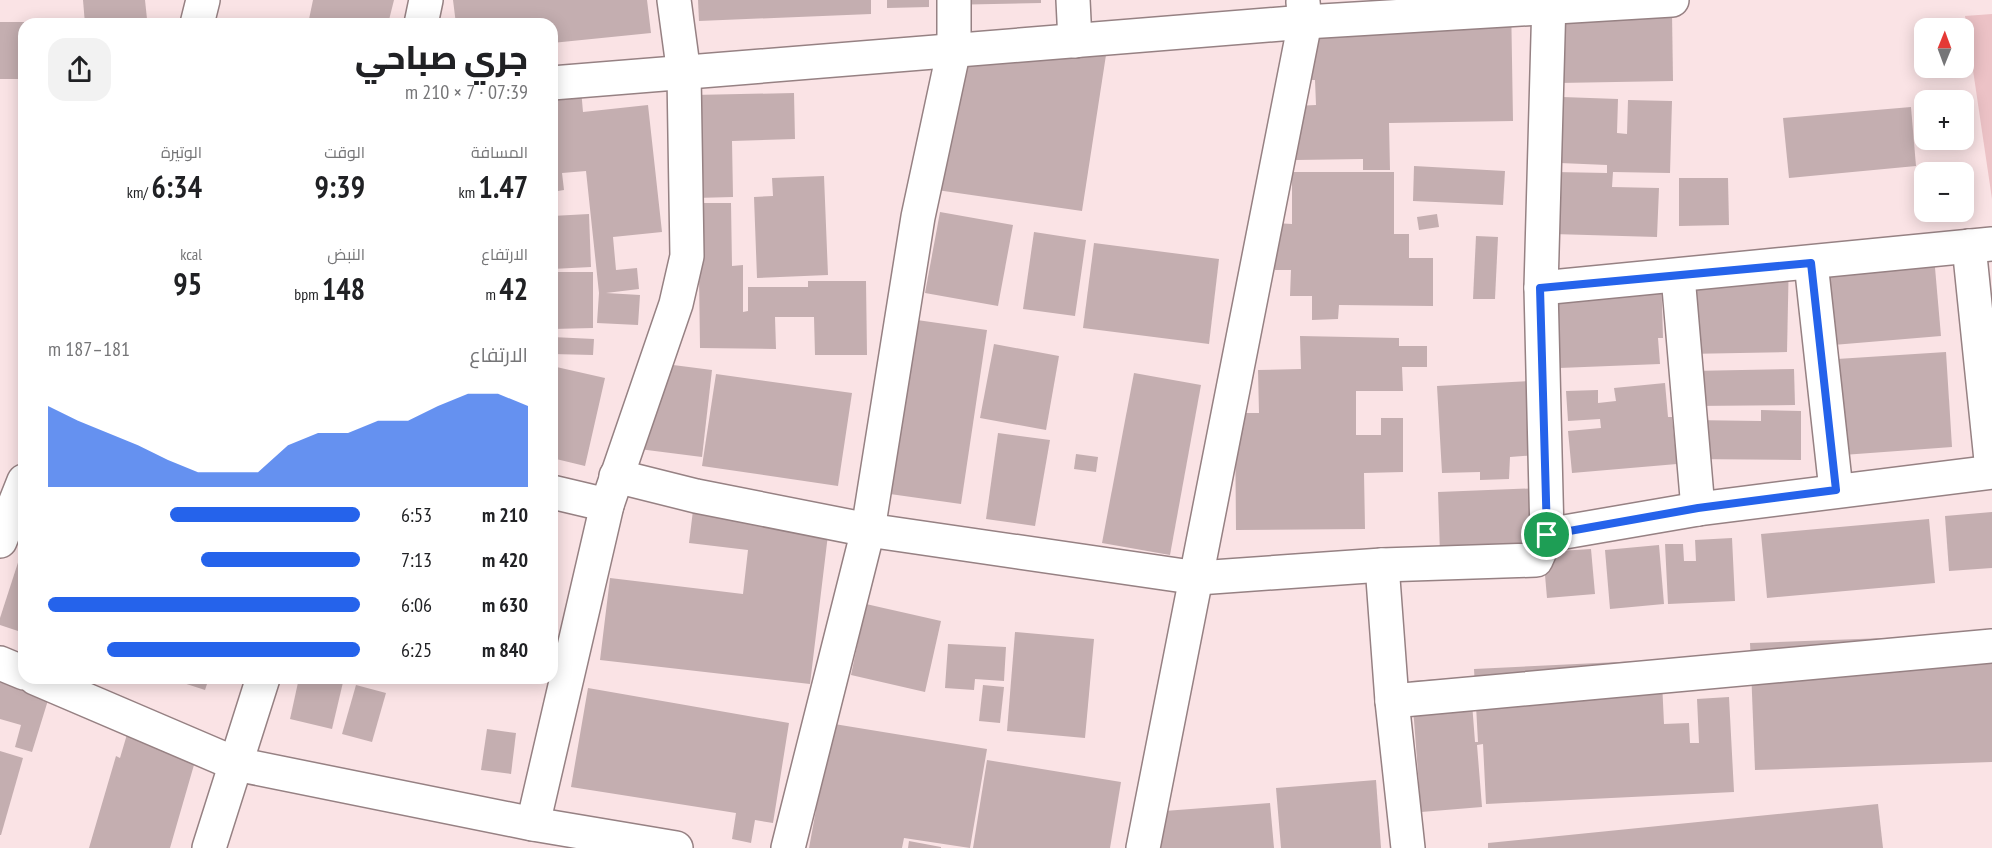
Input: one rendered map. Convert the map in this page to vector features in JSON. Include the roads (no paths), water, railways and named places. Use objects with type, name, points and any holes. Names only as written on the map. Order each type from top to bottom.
[{"type":"street","points":[[198,18],[202,0]]},
{"type":"street","points":[[422,18],[426,0]]},
{"type":"street","points":[[533,824],[611,491],[676,304],[687,256],[684,74],[674,0]]},
{"type":"street","points":[[788,848],[868,530],[916,228],[954,49],[954,0]]},
{"type":"street","points":[[1073,0],[1075,41]]},
{"type":"street","points":[[558,83],[1075,41],[1304,11],[1672,0]]},
{"type":"street","points":[[558,492],[611,491],[696,496],[868,530],[1198,578],[1382,565],[1536,561],[1547,535],[1540,288],[1549,4]]},
{"type":"street","points":[[1143,848],[1198,578],[1304,11]]},
{"type":"street","points":[[1540,288],[1980,245],[1992,471],[1698,508],[1547,535]]},
{"type":"street","points":[[1811,263],[1836,490]]},
{"type":"street","points":[[1678,276],[1698,508]]},
{"type":"street","points":[[0,541],[18,496]]},
{"type":"street","points":[[1382,565],[1392,701],[1408,848]]},
{"type":"street","points":[[1392,701],[1992,646]]},
{"type":"street","points":[[0,663],[18,670]]},
{"type":"street","points":[[49,684],[237,764],[533,824],[676,848]]},
{"type":"street","points":[[209,848],[261,684]]}]
